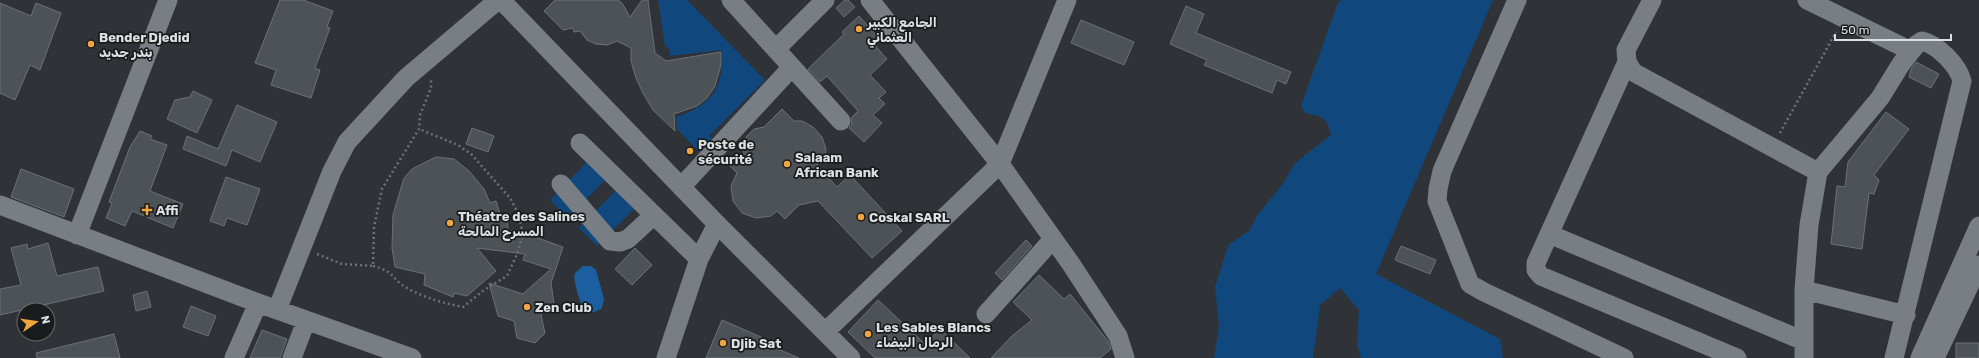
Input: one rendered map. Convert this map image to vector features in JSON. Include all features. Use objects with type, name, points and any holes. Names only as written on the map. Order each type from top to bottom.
[{"type":"street","points":[[77,235],[168,0]]},
{"type":"street","points":[[277,310],[332,171],[347,142],[406,78],[499,0],[717,224],[851,358]]},
{"type":"street","points":[[731,0],[841,121]]},
{"type":"street","points":[[776,49],[824,0]]},
{"type":"street","points":[[870,0],[1000,164],[1072,264],[1118,336],[1125,358]]},
{"type":"street","points":[[825,332],[1000,164],[1067,0]]},
{"type":"street","points":[[1517,0],[1442,171],[1437,201],[1470,284],[1624,358]]},
{"type":"street","points":[[1652,0],[1626,50],[1627,62],[1633,72],[1818,172]]},
{"type":"street","points":[[1806,0],[1911,51]]},
{"type":"street","points":[[1549,234],[1804,349],[1804,290],[1809,226],[1813,194],[1818,172],[1880,98],[1911,51],[1922,41],[1931,43],[1959,71],[1962,82],[1906,315],[1894,358]]},
{"type":"street","points":[[1627,62],[1536,263],[1536,270],[1541,276],[1737,358]]},
{"type":"street","points":[[681,186],[792,67]]},
{"type":"street","points":[[580,143],[699,259]]},
{"type":"street","points":[[561,184],[610,241],[620,242],[628,239],[654,214]]},
{"type":"street","points":[[0,205],[306,321],[412,358]]},
{"type":"street","points":[[666,358],[699,259],[717,224]]},
{"type":"street","points":[[1920,358],[1979,226]]},
{"type":"street","points":[[986,314],[1053,239]]},
{"type":"street","points":[[1935,358],[1979,265]]},
{"type":"street","points":[[1804,290],[1906,315]]},
{"type":"street","points":[[234,358],[258,303]]},
{"type":"street","points":[[292,358],[306,321]]},
{"type":"path","points":[[1772,147],[1843,19]]},
{"type":"path","points":[[373,266],[374,227],[382,188],[419,129],[420,115],[431,88],[432,55]]},
{"type":"path","points":[[301,247],[342,264],[373,266],[387,269],[405,287],[434,300],[463,307],[484,290],[507,276],[517,254],[523,234],[518,213],[510,198],[471,154],[458,145],[419,129]]},
{"type":"shaded area","points":[[658,0],[687,0],[765,80],[709,136],[715,141],[701,154],[677,129],[676,117],[699,107],[707,101],[713,93],[718,85],[721,75],[722,50],[670,56],[669,49],[665,46]]},
{"type":"shaded area","points":[[1341,0],[1493,0],[1376,274],[1500,339],[1503,358],[1361,358],[1357,345],[1359,310],[1340,288],[1320,305],[1313,358],[1214,358],[1219,326],[1215,287],[1229,244],[1249,231],[1257,216],[1284,182],[1295,163],[1331,135],[1328,124],[1323,118],[1305,113],[1301,106],[1337,5]]},
{"type":"shaded area","points":[[588,161],[606,179],[568,218],[550,200]]},
{"type":"shaded area","points":[[616,190],[635,208],[597,246],[579,228]]},
{"type":"shaded area","points":[[583,266],[591,266],[596,270],[604,299],[602,308],[596,311],[588,312],[582,306],[579,296],[574,275]]},
{"type":"building","points":[[280,0],[303,0],[333,11],[327,27],[330,28],[315,68],[320,70],[311,98],[271,85],[276,70],[255,63]]},
{"type":"building","points":[[555,0],[618,0],[622,3],[630,17],[642,0],[648,0],[655,53],[666,61],[721,52],[721,65],[715,86],[707,98],[697,106],[674,114],[675,131],[653,110],[643,93],[636,78],[631,61],[631,48],[617,41],[607,45],[596,44],[587,40],[580,31],[574,32],[573,28],[563,30],[544,11]]},
{"type":"building","points":[[845,0],[848,0],[855,7],[844,17],[836,8]]},
{"type":"building","points":[[0,3],[31,16],[36,3],[61,13],[40,70],[30,65],[15,100],[0,93]]},
{"type":"building","points":[[1186,6],[1204,14],[1196,33],[1291,72],[1286,84],[1277,80],[1272,93],[1204,65],[1207,60],[1170,44]]},
{"type":"building","points":[[859,16],[877,36],[871,41],[887,59],[870,75],[886,92],[879,98],[885,104],[873,115],[882,123],[864,142],[849,128],[852,124],[851,118],[858,111],[827,76],[820,82],[808,69],[844,34],[842,32]]},
{"type":"building","points":[[1081,20],[1134,42],[1124,65],[1071,43]]},
{"type":"building","points":[[1916,62],[1939,74],[1931,88],[1909,77],[1911,69]]},
{"type":"building","points":[[193,91],[212,100],[197,133],[167,119],[175,100],[190,97]]},
{"type":"building","points":[[237,105],[277,122],[260,162],[232,150],[226,166],[183,149],[187,136],[218,149]]},
{"type":"building","points":[[782,109],[794,121],[802,121],[813,127],[822,137],[826,149],[825,157],[817,165],[837,187],[850,175],[902,231],[872,258],[818,201],[799,205],[785,219],[777,211],[771,216],[756,218],[742,213],[733,201],[731,186],[737,173],[730,166],[744,153],[743,148],[746,137],[754,129],[764,127]]},
{"type":"building","points":[[1886,112],[1909,129],[1874,175],[1879,180],[1874,194],[1869,193],[1862,249],[1831,244],[1837,186],[1845,187],[1848,162]]},
{"type":"building","points":[[472,128],[494,136],[488,152],[466,144]]},
{"type":"building","points":[[140,131],[152,136],[150,139],[167,145],[150,191],[183,204],[173,228],[132,211],[125,226],[106,218],[112,203],[109,202],[130,147]]},
{"type":"building","name":"Théatre des Salines المسرح المالحة","points":[[436,157],[454,159],[469,171],[484,189],[490,203],[496,201],[500,214],[507,214],[508,231],[515,230],[563,247],[551,283],[554,304],[541,315],[545,333],[535,343],[517,338],[514,321],[498,316],[489,283],[523,294],[551,269],[523,260],[525,254],[477,248],[496,271],[467,296],[454,293],[453,297],[424,285],[425,274],[395,267],[392,248],[393,215],[404,178],[412,169]]},
{"type":"building","points":[[21,169],[74,189],[64,217],[11,197]]},
{"type":"building","points":[[226,177],[260,189],[247,225],[227,218],[224,226],[210,221]]},
{"type":"building","points":[[1026,240],[1032,246],[1002,280],[995,273]]},
{"type":"building","points":[[48,243],[57,276],[98,267],[104,291],[56,302],[16,302],[16,311],[0,315],[0,289],[21,285],[11,248],[27,244],[28,249]]},
{"type":"building","points":[[1401,246],[1436,260],[1430,274],[1395,260]]},
{"type":"building","points":[[635,248],[652,265],[632,285],[615,269]]},
{"type":"building","points":[[1039,275],[1064,299],[1070,294],[1108,341],[1111,349],[1100,358],[991,358],[1012,336],[1032,320],[1013,302]]},
{"type":"building","points":[[147,291],[151,307],[136,311],[133,295]]},
{"type":"building","points":[[878,300],[925,344],[940,329],[970,358],[875,358],[848,332]]},
{"type":"building","points":[[191,306],[216,316],[208,336],[183,327]]},
{"type":"building","points":[[722,320],[761,337],[759,341],[799,358],[706,358]]},
{"type":"building","points":[[262,330],[287,339],[280,358],[250,358]]},
{"type":"building","points":[[114,334],[120,358],[37,358],[36,353]]},
{"type":"building","points":[[1956,343],[1979,343],[1979,358],[1956,358]]},
{"type":"place","name":"الجامع الكبير العثماني","points":[[859,29]]},
{"type":"place","name":"Bender Djedid بندر جديد","points":[[91,44]]},
{"type":"place","name":"Poste de sécurité","points":[[690,151]]},
{"type":"place","name":"Salaam African Bank","points":[[787,164]]},
{"type":"place","name":"Affi","points":[[147,210]]},
{"type":"place","name":"Coskal SARL","points":[[861,217]]},
{"type":"place","name":"Théatre des Salines المسرح المالحة","points":[[450,223]]},
{"type":"place","name":"Zen Club","points":[[527,307]]},
{"type":"place","name":"Les Sables Blancs الرمال البيضاء","points":[[868,334]]},
{"type":"place","name":"Djib Sat","points":[[723,343]]}]
